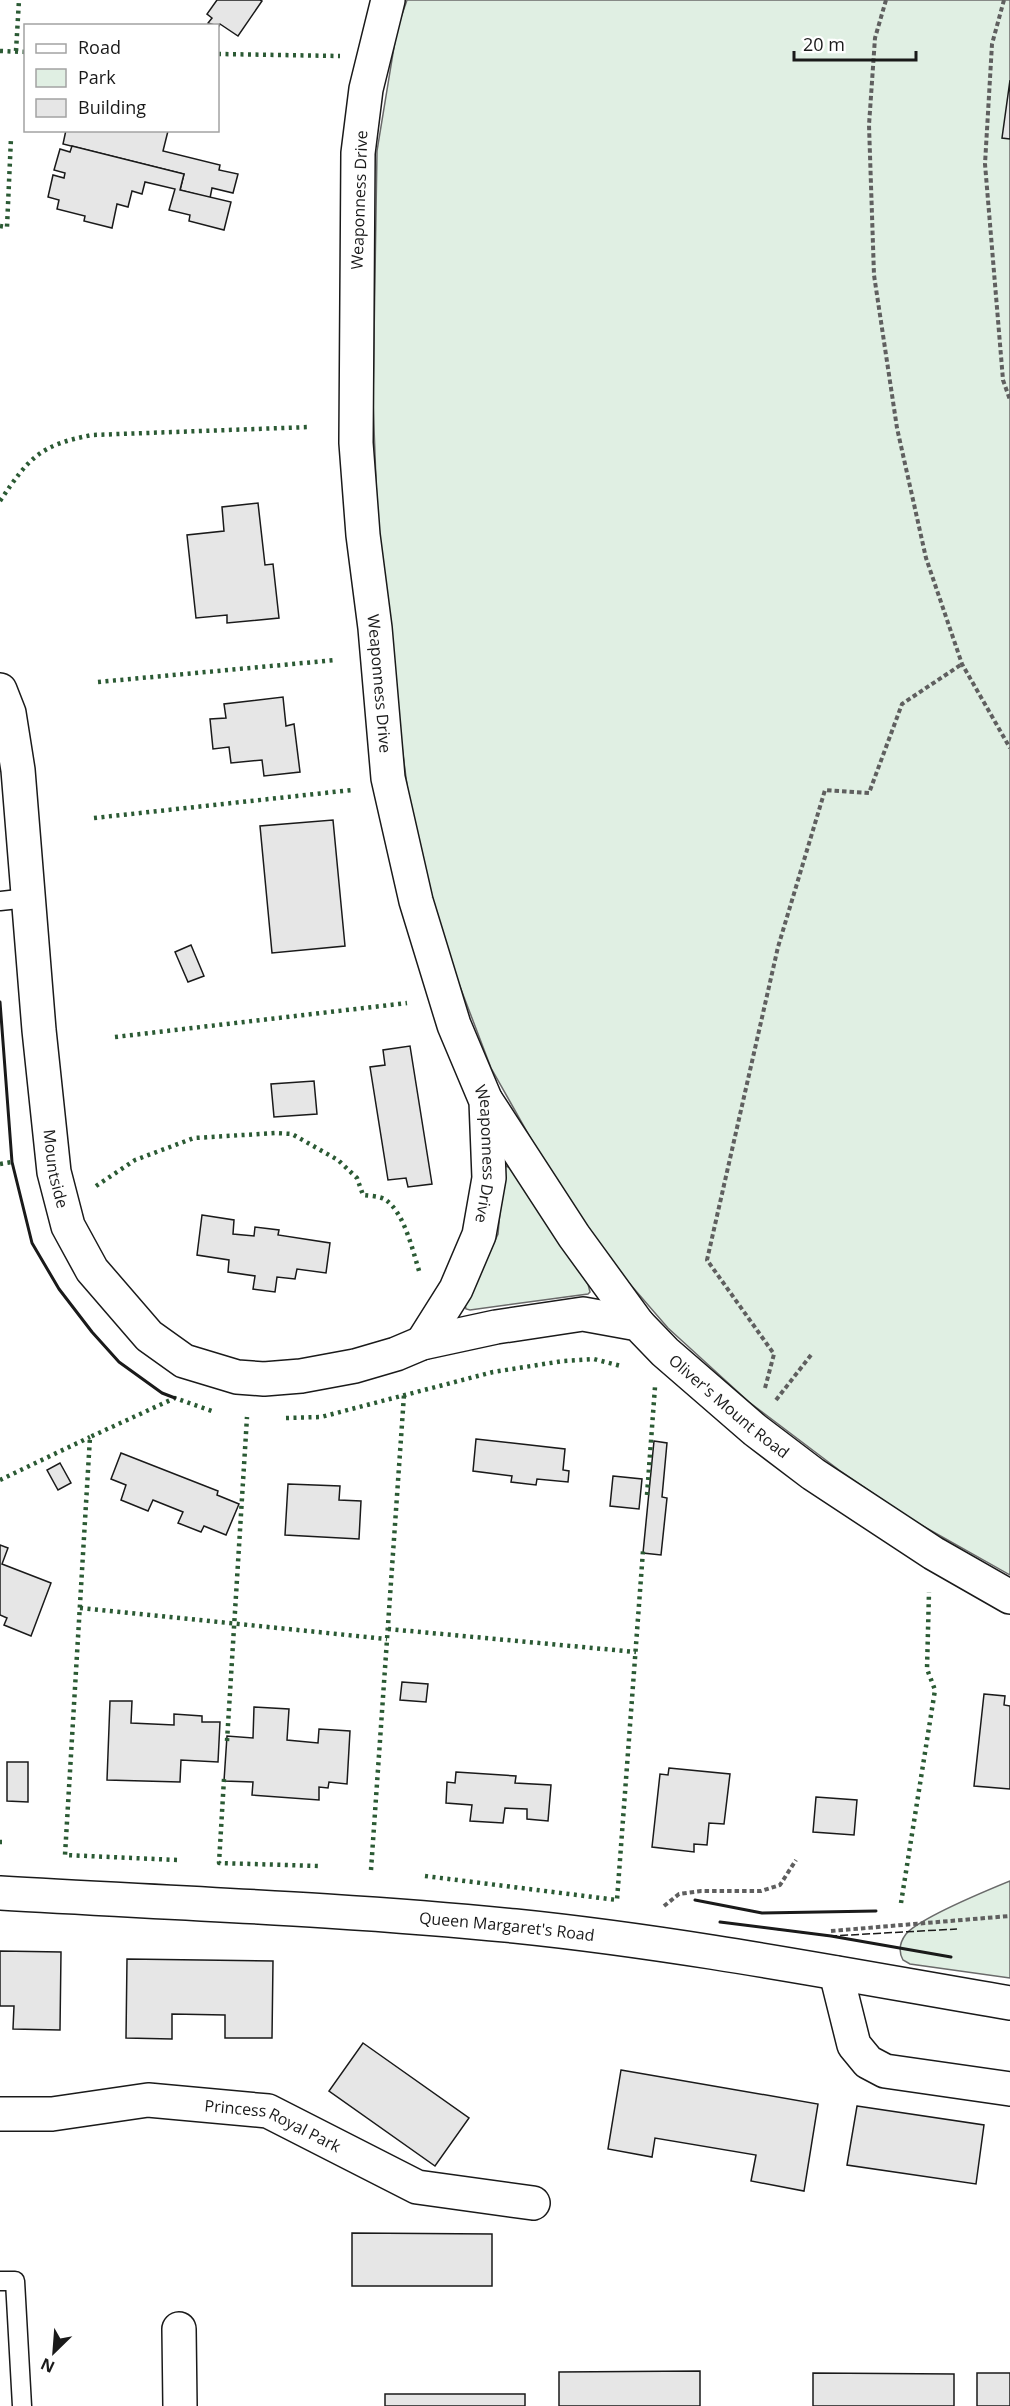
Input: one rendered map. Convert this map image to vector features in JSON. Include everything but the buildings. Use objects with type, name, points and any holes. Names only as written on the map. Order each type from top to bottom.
[{"type":"street","name":"Weaponness Drive","points":[[388,0],[366,89],[358,153],[356,442],[363,535],[375,628],[388,778],[416,901],[454,1025],[486,1101],[489,1178],[479,1235],[456,1289],[422,1343]]},
{"type":"street","name":"Mountside","points":[[0,690],[9,713],[18,770],[14,899],[54,1172],[68,1226],[92,1270],[149,1336],[184,1361],[237,1377],[264,1379],[301,1376],[355,1366],[396,1354],[422,1343]]},
{"type":"street","name":"Oliver's Mount Road","points":[[486,1101],[574,1236],[638,1324],[665,1352],[755,1430],[813,1474],[923,1546],[1010,1597]]},
{"type":"street","points":[[422,1343],[496,1327],[583,1314],[638,1324]]},
{"type":"street","name":"Queen Margaret's Road","points":[[0,1893],[431,1919],[507,1926],[632,1941],[1010,2003]]},
{"type":"street","points":[[836,1973],[854,2045],[868,2062],[885,2071],[1010,2089]]},
{"type":"street","name":"Princess Royal Park","points":[[0,2114],[52,2114],[148,2100],[268,2111],[417,2187],[533,2203]]},
{"type":"street","points":[[179,2329],[180,2406]]},
{"type":"lane","points":[[0,2281],[15,2281],[22,2406]]},
{"type":"path","points":[[886,0],[875,38],[869,125],[874,275],[897,428],[926,558],[962,664],[1010,748]]},
{"type":"path","points":[[1004,0],[992,44],[985,164],[1003,380],[1010,400]]},
{"type":"path","points":[[755,1430],[774,1354],[707,1260],[777,947],[825,790],[869,793],[902,704],[962,664]]},
{"type":"path","points":[[755,1430],[811,1355]]},
{"type":"path","points":[[673,1908],[663,1907],[679,1894],[701,1891],[761,1892],[780,1885],[796,1860]]},
{"type":"path","points":[[830,1932],[1010,1916]]},
{"type":"green space","points":[[407,0],[1010,0],[1010,1575],[914,1521],[839,1470],[749,1402],[668,1328],[597,1246],[539,1153],[491,1068],[443,942],[410,808],[396,701],[377,507],[373,401],[377,151],[397,29]]},
{"type":"green space","points":[[504,1165],[510,1168],[520,1182],[588,1284],[590,1292],[588,1294],[466,1309],[465,1305],[498,1234]]},
{"type":"green space","points":[[1010,1881],[1010,1978],[910,1964],[903,1960],[900,1950],[901,1943],[914,1927],[955,1905]]},
{"type":"hedge","points":[[16,51],[19,0]]},
{"type":"hedge","points":[[0,51],[24,52]]},
{"type":"hedge","points":[[219,54],[340,56]]},
{"type":"hedge","points":[[0,226],[7,227],[11,138]]},
{"type":"hedge","points":[[0,501],[19,474],[37,456],[59,443],[74,439],[92,435],[310,427]]},
{"type":"hedge","points":[[98,682],[336,660]]},
{"type":"hedge","points":[[94,818],[352,790]]},
{"type":"hedge","points":[[115,1037],[407,1003]]},
{"type":"hedge","points":[[96,1186],[135,1160],[194,1138],[292,1134],[338,1160],[357,1178],[363,1195],[384,1199],[393,1206],[407,1234],[420,1274]]},
{"type":"hedge","points":[[0,1164],[12,1162]]},
{"type":"hedge","points":[[286,1418],[321,1417],[493,1372],[563,1361],[594,1359],[621,1366]]},
{"type":"hedge","points":[[647,1495],[655,1387]]},
{"type":"hedge","points":[[371,1870],[404,1395]]},
{"type":"hedge","points":[[177,1860],[65,1855],[90,1437],[175,1398],[215,1412]]},
{"type":"hedge","points":[[227,1741],[247,1417]]},
{"type":"hedge","points":[[0,1480],[90,1437]]},
{"type":"hedge","points":[[425,1876],[617,1900],[643,1551]]},
{"type":"hedge","points":[[901,1903],[935,1690],[927,1669],[929,1592]]},
{"type":"hedge","points":[[80,1608],[387,1639]]},
{"type":"hedge","points":[[388,1629],[636,1652]]},
{"type":"hedge","points":[[224,1779],[219,1863],[319,1866]]},
{"type":"fence","points":[[720,1922],[831,1936],[957,1929]]},
{"type":"wall","points":[[0,1002],[12,1162],[32,1243],[59,1289],[92,1332],[119,1362],[162,1393],[175,1398]]},
{"type":"wall","points":[[695,1900],[762,1913],[876,1911]]},
{"type":"wall","points":[[720,1922],[831,1936],[951,1957]]}]
